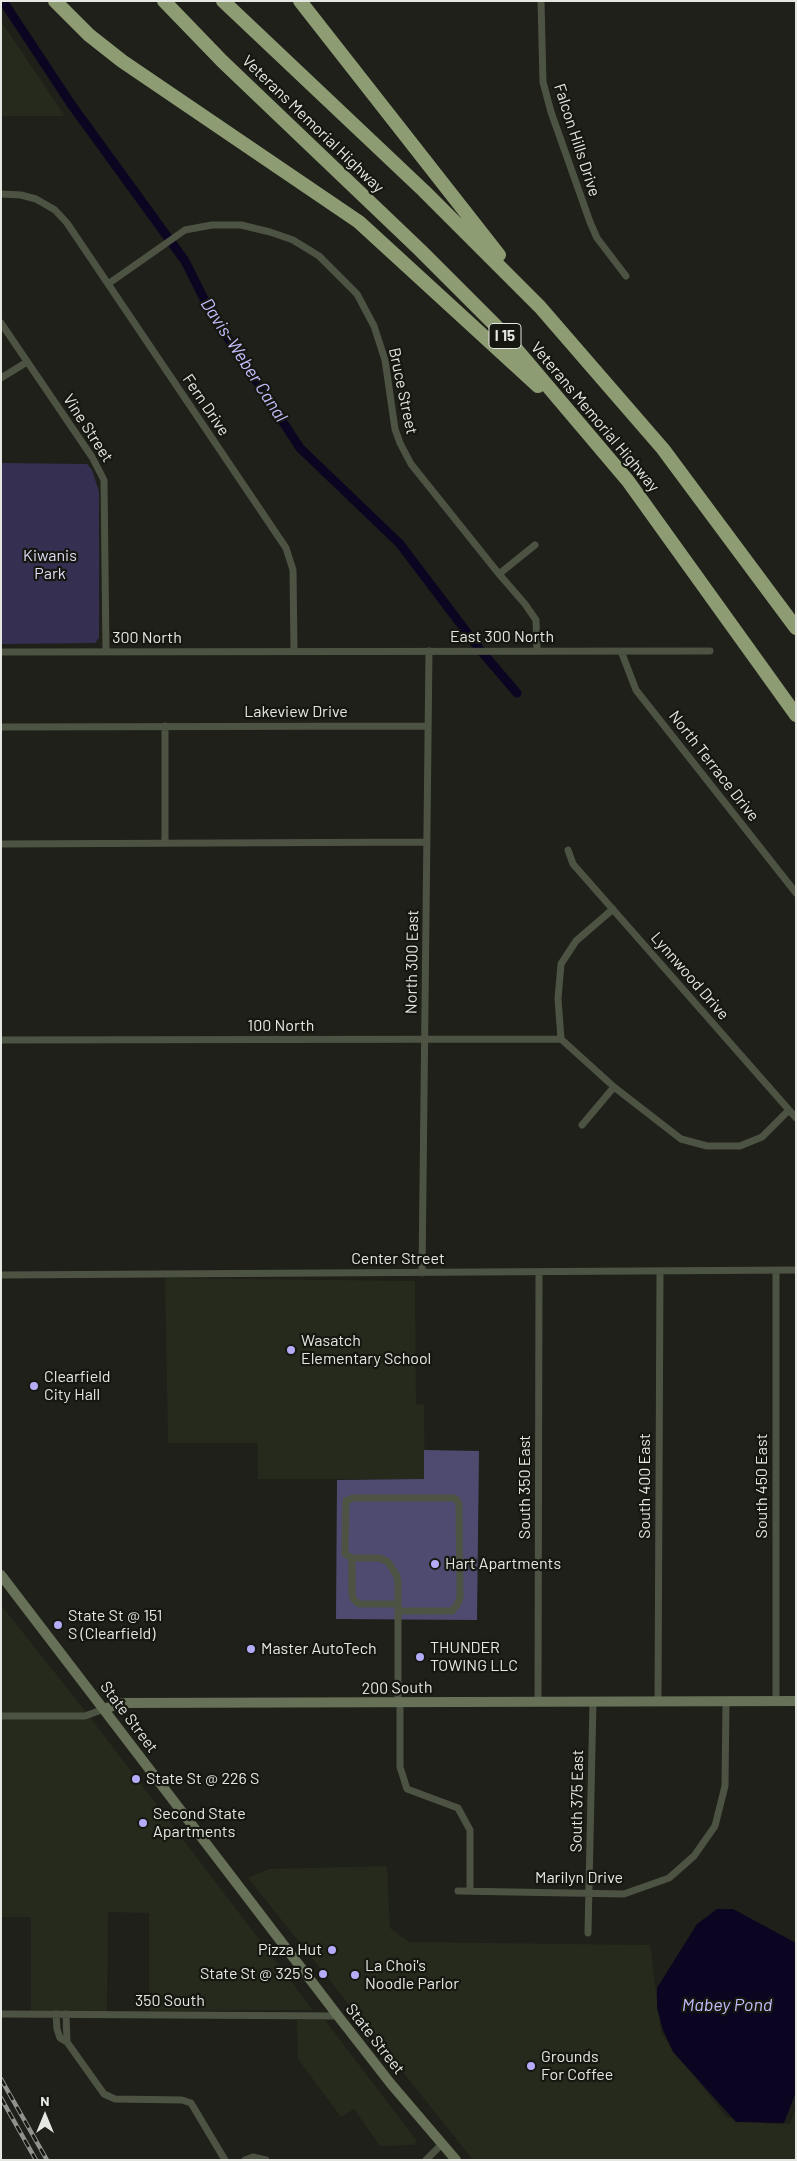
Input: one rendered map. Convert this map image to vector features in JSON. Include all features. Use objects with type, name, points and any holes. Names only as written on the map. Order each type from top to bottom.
[{"type":"highway","points":[[55,1],[89,35],[126,64],[359,222],[584,428]]},
{"type":"highway","name":"Veterans Memorial Highway","points":[[164,1],[222,61],[420,250],[501,331],[628,481],[796,715]]},
{"type":"highway","name":"Veterans Memorial Highway","points":[[223,1],[424,191],[540,306],[663,449],[796,628]]},
{"type":"highway","points":[[300,1],[540,306]]},
{"type":"main road","name":"State Street","points":[[1,1575],[338,2016],[456,2160]]},
{"type":"main road","name":"200 South","points":[[104,1709],[121,1703],[796,1701]]},
{"type":"street","name":"Falcon Hills Drive","points":[[541,1],[543,82],[550,112],[597,238],[626,276]]},
{"type":"street","name":"Fern Drive","points":[[1,194],[21,194],[36,198],[51,207],[64,219],[289,553],[293,570],[294,651]]},
{"type":"street","name":"Bruce Street","points":[[108,284],[185,230],[212,225],[240,225],[293,240],[313,252],[337,272],[357,294],[374,326],[385,360],[395,429],[411,464],[536,620],[537,651]]},
{"type":"street","name":"Vine Street","points":[[1,323],[98,467],[104,480],[106,652]]},
{"type":"street","points":[[1,378],[27,362]]},
{"type":"street","points":[[499,574],[535,545]]},
{"type":"street","name":"East 300 North","points":[[294,651],[710,651]]},
{"type":"street","name":"300 North","points":[[1,652],[294,651]]},
{"type":"street","name":"North 300 East","points":[[422,1273],[429,651]]},
{"type":"street","name":"North Terrace Drive","points":[[621,651],[636,690],[796,893]]},
{"type":"street","name":"Lakeview Drive","points":[[1,726],[428,726]]},
{"type":"street","points":[[164,726],[164,843]]},
{"type":"street","points":[[1,844],[427,842]]},
{"type":"street","name":"Lynnwood Drive","points":[[568,850],[573,864],[796,1118]]},
{"type":"street","points":[[613,909],[576,941],[561,964],[558,999],[561,1039],[614,1086],[681,1139],[707,1146],[740,1146],[762,1137],[789,1110]]},
{"type":"street","name":"100 North","points":[[1,1040],[561,1039]]},
{"type":"street","points":[[582,1124],[614,1086]]},
{"type":"street","name":"South 450 East","points":[[776,1270],[776,1701]]},
{"type":"street","name":"Center Street","points":[[1,1276],[796,1270]]},
{"type":"street","name":"South 400 East","points":[[658,1701],[660,1271]]},
{"type":"street","name":"South 350 East","points":[[538,1701],[539,1272]]},
{"type":"street","points":[[352,1558],[352,1595],[359,1604],[398,1608],[452,1611],[458,1605],[460,1588],[460,1504],[453,1498],[353,1498],[346,1501],[345,1554],[352,1558],[380,1558],[388,1562],[397,1576],[398,1608],[400,1767],[407,1789],[458,1808],[470,1830],[470,1891]]},
{"type":"street","name":"South 375 East","points":[[588,1932],[593,1701]]},
{"type":"street","name":"Marilyn Drive","points":[[458,1891],[624,1894],[669,1878],[694,1856],[715,1826],[725,1786],[726,1701]]},
{"type":"street","name":"200 South","points":[[1,1716],[85,1716],[104,1709]]},
{"type":"street","name":"350 South","points":[[1,2014],[338,2016]]},
{"type":"street","points":[[56,2014],[60,2038],[67,2042],[98,2086],[109,2098],[182,2100],[192,2103],[225,2160]]},
{"type":"street","points":[[66,2014],[67,2042]]},
{"type":"street","points":[[426,2160],[442,2144]]},
{"type":"street","points":[[245,2160],[256,2157],[266,2160]]},
{"type":"shaded area","points":[[1,21],[65,116],[1,116]]},
{"type":"shaded area","name":"Wasatch Elementary School","points":[[165,1278],[415,1281],[416,1404],[424,1405],[425,1479],[258,1479],[258,1443],[168,1443]]},
{"type":"shaded area","points":[[424,1450],[479,1451],[477,1620],[336,1619],[337,1480],[424,1479]]},
{"type":"shaded area","points":[[1,1605],[83,1708],[313,2010],[149,2011],[149,1913],[108,1912],[107,2012],[31,2012],[31,1917],[1,1917]]},
{"type":"shaded area","points":[[387,1866],[390,1928],[409,1942],[650,1945],[661,2033],[727,2118],[746,2118],[766,2124],[790,2124],[796,2108],[796,2160],[473,2160],[248,1878],[269,1869]]},
{"type":"shaded area","points":[[297,2020],[325,2020],[417,2141],[414,2145],[380,2146],[354,2109],[341,2117],[298,2059]]},
{"type":"green space","name":"Kiwanis Park","points":[[1,463],[87,464],[92,470],[99,492],[99,638],[95,643],[1,644]]},
{"type":"water","name":"Mabey Pond","points":[[717,1909],[733,1909],[796,1943],[796,2092],[784,2123],[736,2122],[673,2052],[663,2030],[657,2008],[657,1988],[697,1924]]},
{"type":"waterway","name":"Davis-Weber Canal","points":[[3,1],[71,104],[185,261],[209,309],[300,448],[400,544],[481,651],[517,693]]},
{"type":"railway","points":[[1,2079],[47,2160]]},
{"type":"railway","points":[[1,2098],[36,2160]]},
{"type":"place","name":"Wasatch Elementary School","points":[[291,1350]]},
{"type":"place","name":"Clearfield City Hall","points":[[34,1386]]},
{"type":"place","name":"Hart Apartments","points":[[435,1564]]},
{"type":"place","name":"State St @ 151 S (Clearfield)","points":[[58,1625]]},
{"type":"place","name":"Master AutoTech","points":[[251,1649]]},
{"type":"place","name":"THUNDER TOWING LLC","points":[[420,1657]]},
{"type":"place","name":"State St @ 226 S","points":[[136,1779]]},
{"type":"place","name":"Second State Apartments","points":[[143,1823]]},
{"type":"place","name":"Pizza Hut","points":[[332,1950]]},
{"type":"place","name":"State St @ 325 S","points":[[323,1974]]},
{"type":"place","name":"La Choi's Noodle Parlor","points":[[355,1975]]},
{"type":"place","name":"Grounds For Coffee","points":[[531,2066]]}]
